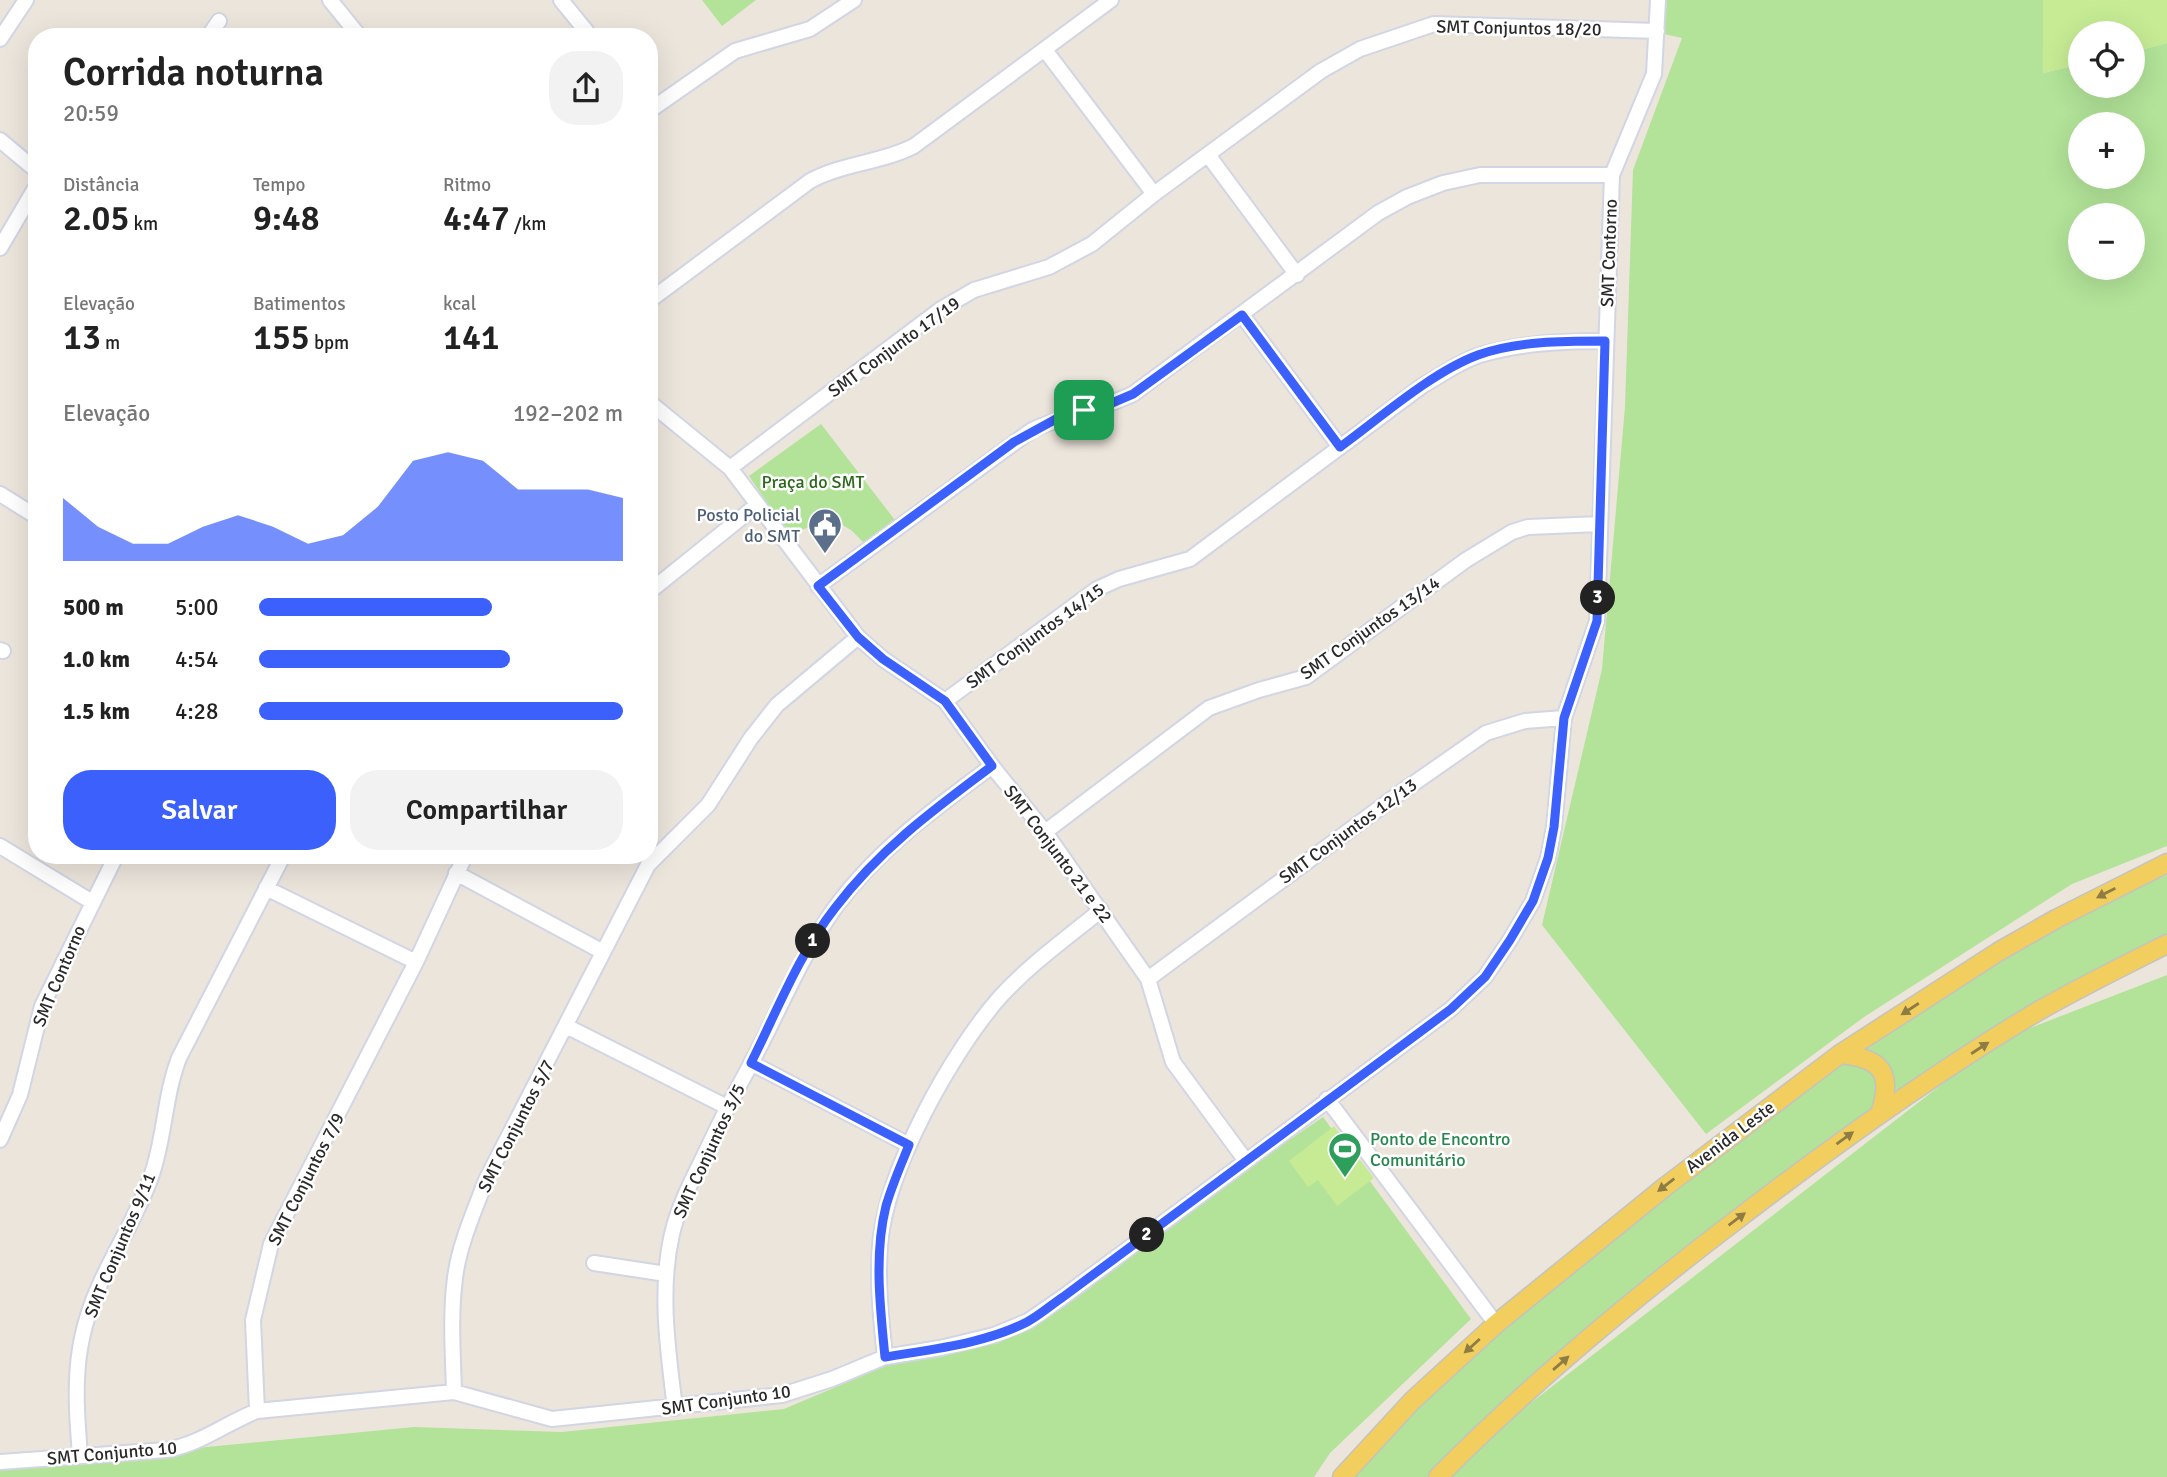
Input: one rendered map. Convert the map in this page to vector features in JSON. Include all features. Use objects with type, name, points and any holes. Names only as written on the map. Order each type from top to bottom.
[{"type":"main road","name":"Avenida Leste","points":[[1342,1477],[1412,1401],[1496,1324],[1666,1185],[1840,1054],[1998,952],[2056,919],[2167,863]]},
{"type":"main road","points":[[1438,1477],[1473,1441],[1564,1360],[1670,1271],[1881,1111],[2038,1012],[2167,944]]},
{"type":"main road","points":[[1840,1054],[1868,1059],[1879,1066],[1885,1078],[1887,1092],[1881,1111]]},
{"type":"street","points":[[0,39],[26,0]]},
{"type":"street","points":[[330,0],[353,28]]},
{"type":"street","points":[[561,0],[583,28]]},
{"type":"street","points":[[658,104],[735,51],[810,29],[854,0]]},
{"type":"street","points":[[658,294],[810,181],[825,173],[914,146],[1045,50],[1095,5],[1111,0]]},
{"type":"street","name":"SMT Contorno","points":[[1564,718],[1597,621],[1612,175],[1654,74],[1658,0]]},
{"type":"street","points":[[214,28],[219,21]]},
{"type":"street","name":"SMT Conjuntos 18/20","points":[[1208,155],[1340,59],[1360,49],[1434,24],[1657,31]]},
{"type":"street","points":[[1045,50],[1154,194]]},
{"type":"street","points":[[0,140],[28,163]]},
{"type":"street","points":[[1208,155],[1297,275]]},
{"type":"street","name":"SMT Conjunto 17/19","points":[[730,468],[942,309],[974,290],[1049,267],[1070,257],[1208,155]]},
{"type":"street","points":[[818,586],[1014,442],[1056,419],[1133,394],[1378,213],[1407,197],[1443,183],[1480,175],[1612,175]]},
{"type":"street","points":[[0,248],[28,200]]},
{"type":"street","points":[[1242,315],[1340,447]]},
{"type":"street","name":"SMT Conjuntos 14/15","points":[[945,701],[1097,589],[1119,579],[1189,559],[1422,386],[1478,355],[1559,341],[1605,341]]},
{"type":"street","name":"SMT Conjunto 21 e 22","points":[[658,408],[730,468],[858,637],[883,659],[945,701],[1045,832],[1148,979],[1173,1062],[1246,1161]]},
{"type":"street","points":[[0,494],[28,511]]},
{"type":"street","points":[[658,585],[757,505]]},
{"type":"street","name":"SMT Conjuntos 13/14","points":[[1045,832],[1209,708],[1306,677],[1466,560],[1512,532],[1528,527],[1600,524]]},
{"type":"street","name":"SMT Conjuntos 5/7","points":[[658,855],[708,805],[777,705],[858,637]]},
{"type":"street","name":"SMT Conjuntos 12/13","points":[[1148,979],[1431,770],[1486,733],[1525,721],[1564,718]]},
{"type":"street","name":"SMT Conjunto 10","points":[[0,1462],[140,1453],[187,1447],[214,1434],[233,1420],[257,1411],[454,1392],[552,1419],[782,1395],[832,1379],[885,1357],[994,1335],[1028,1321],[1451,1009],[1485,977],[1533,901],[1548,858],[1554,827],[1564,718]]},
{"type":"street","name":"SMT Conjuntos 3/5","points":[[675,1408],[667,1337],[666,1274],[672,1233],[686,1194],[727,1107],[807,950],[834,910],[863,874],[911,827],[992,766]]},
{"type":"street","points":[[0,846],[28,863]]},
{"type":"street","points":[[30,864],[92,901]]},
{"type":"street","name":"SMT Contorno","points":[[0,1140],[20,1095],[43,1006],[112,864]]},
{"type":"street","name":"SMT Conjuntos 9/11","points":[[80,1456],[75,1395],[80,1340],[99,1286],[151,1178],[158,1154],[170,1082],[179,1058],[279,864]]},
{"type":"street","name":"SMT Conjuntos 7/9","points":[[257,1411],[253,1320],[271,1244],[416,962],[461,864]]},
{"type":"street","name":"SMT Conjuntos 5/7","points":[[454,1392],[452,1333],[455,1277],[466,1233],[486,1180],[649,864]]},
{"type":"street","points":[[456,873],[603,952]]},
{"type":"street","points":[[266,888],[416,962]]},
{"type":"street","points":[[885,1357],[880,1305],[880,1244],[886,1206],[909,1145],[946,1075],[1000,998],[1038,960],[1101,910]]},
{"type":"street","points":[[566,1027],[727,1107]]},
{"type":"street","points":[[751,1063],[909,1145]]},
{"type":"street","points":[[1327,1100],[1496,1324]]},
{"type":"street","points":[[594,1263],[666,1274]]},
{"type":"green space","points":[[702,0],[756,0],[722,26]]},
{"type":"green space","points":[[1665,0],[2043,0],[2043,73],[2068,67],[2068,98],[2145,98],[2145,49],[2167,43],[2167,846],[2072,884],[1864,1017],[1706,1134],[1542,925],[1602,669],[1625,407],[1633,170],[1682,38],[1664,34]]},
{"type":"green space","points":[[2043,0],[2167,0],[2167,43],[2145,49],[2145,21],[2068,21],[2068,67],[2043,73]]},
{"type":"green space","name":"Praça do SMT","points":[[821,424],[898,524],[867,546],[851,530],[827,522],[790,537],[749,476]]},
{"type":"green space","points":[[2167,875],[2167,935],[2042,998],[1875,1107],[1884,1074],[1859,1051],[1999,960],[2123,894]]},
{"type":"green space","points":[[2167,975],[2167,1477],[1446,1477],[1461,1457],[1999,1040]]},
{"type":"green space","points":[[1843,1054],[1883,1074],[1873,1109],[1431,1477],[1346,1477],[1499,1332]]},
{"type":"green space","points":[[1323,1117],[1471,1319],[1330,1453],[1314,1477],[0,1477],[0,1467],[414,1427],[562,1432],[784,1409],[888,1365],[994,1342]]},
{"type":"green space","points":[[1334,1126],[1374,1178],[1337,1206],[1318,1180],[1308,1187],[1289,1161]]},
{"type":"place","name":"Posto Policial do SMT","points":[[825,555]]},
{"type":"place","name":"Ponto de Encontro Comunitário","points":[[1345,1179]]},
{"type":"route","points":[[1242,315],[1340,447],[1422,386],[1478,355],[1559,341],[1605,341],[1597,621],[1564,718],[1554,827],[1548,858],[1533,901],[1510,940],[1485,977],[1451,1009],[1028,1321],[994,1335],[885,1357],[880,1305],[880,1244],[886,1206],[909,1145],[751,1063],[807,950],[863,874],[911,827],[992,766],[945,701],[910,679],[858,637],[818,586],[1032,430],[1084,410],[1133,394],[1242,315]]}]
